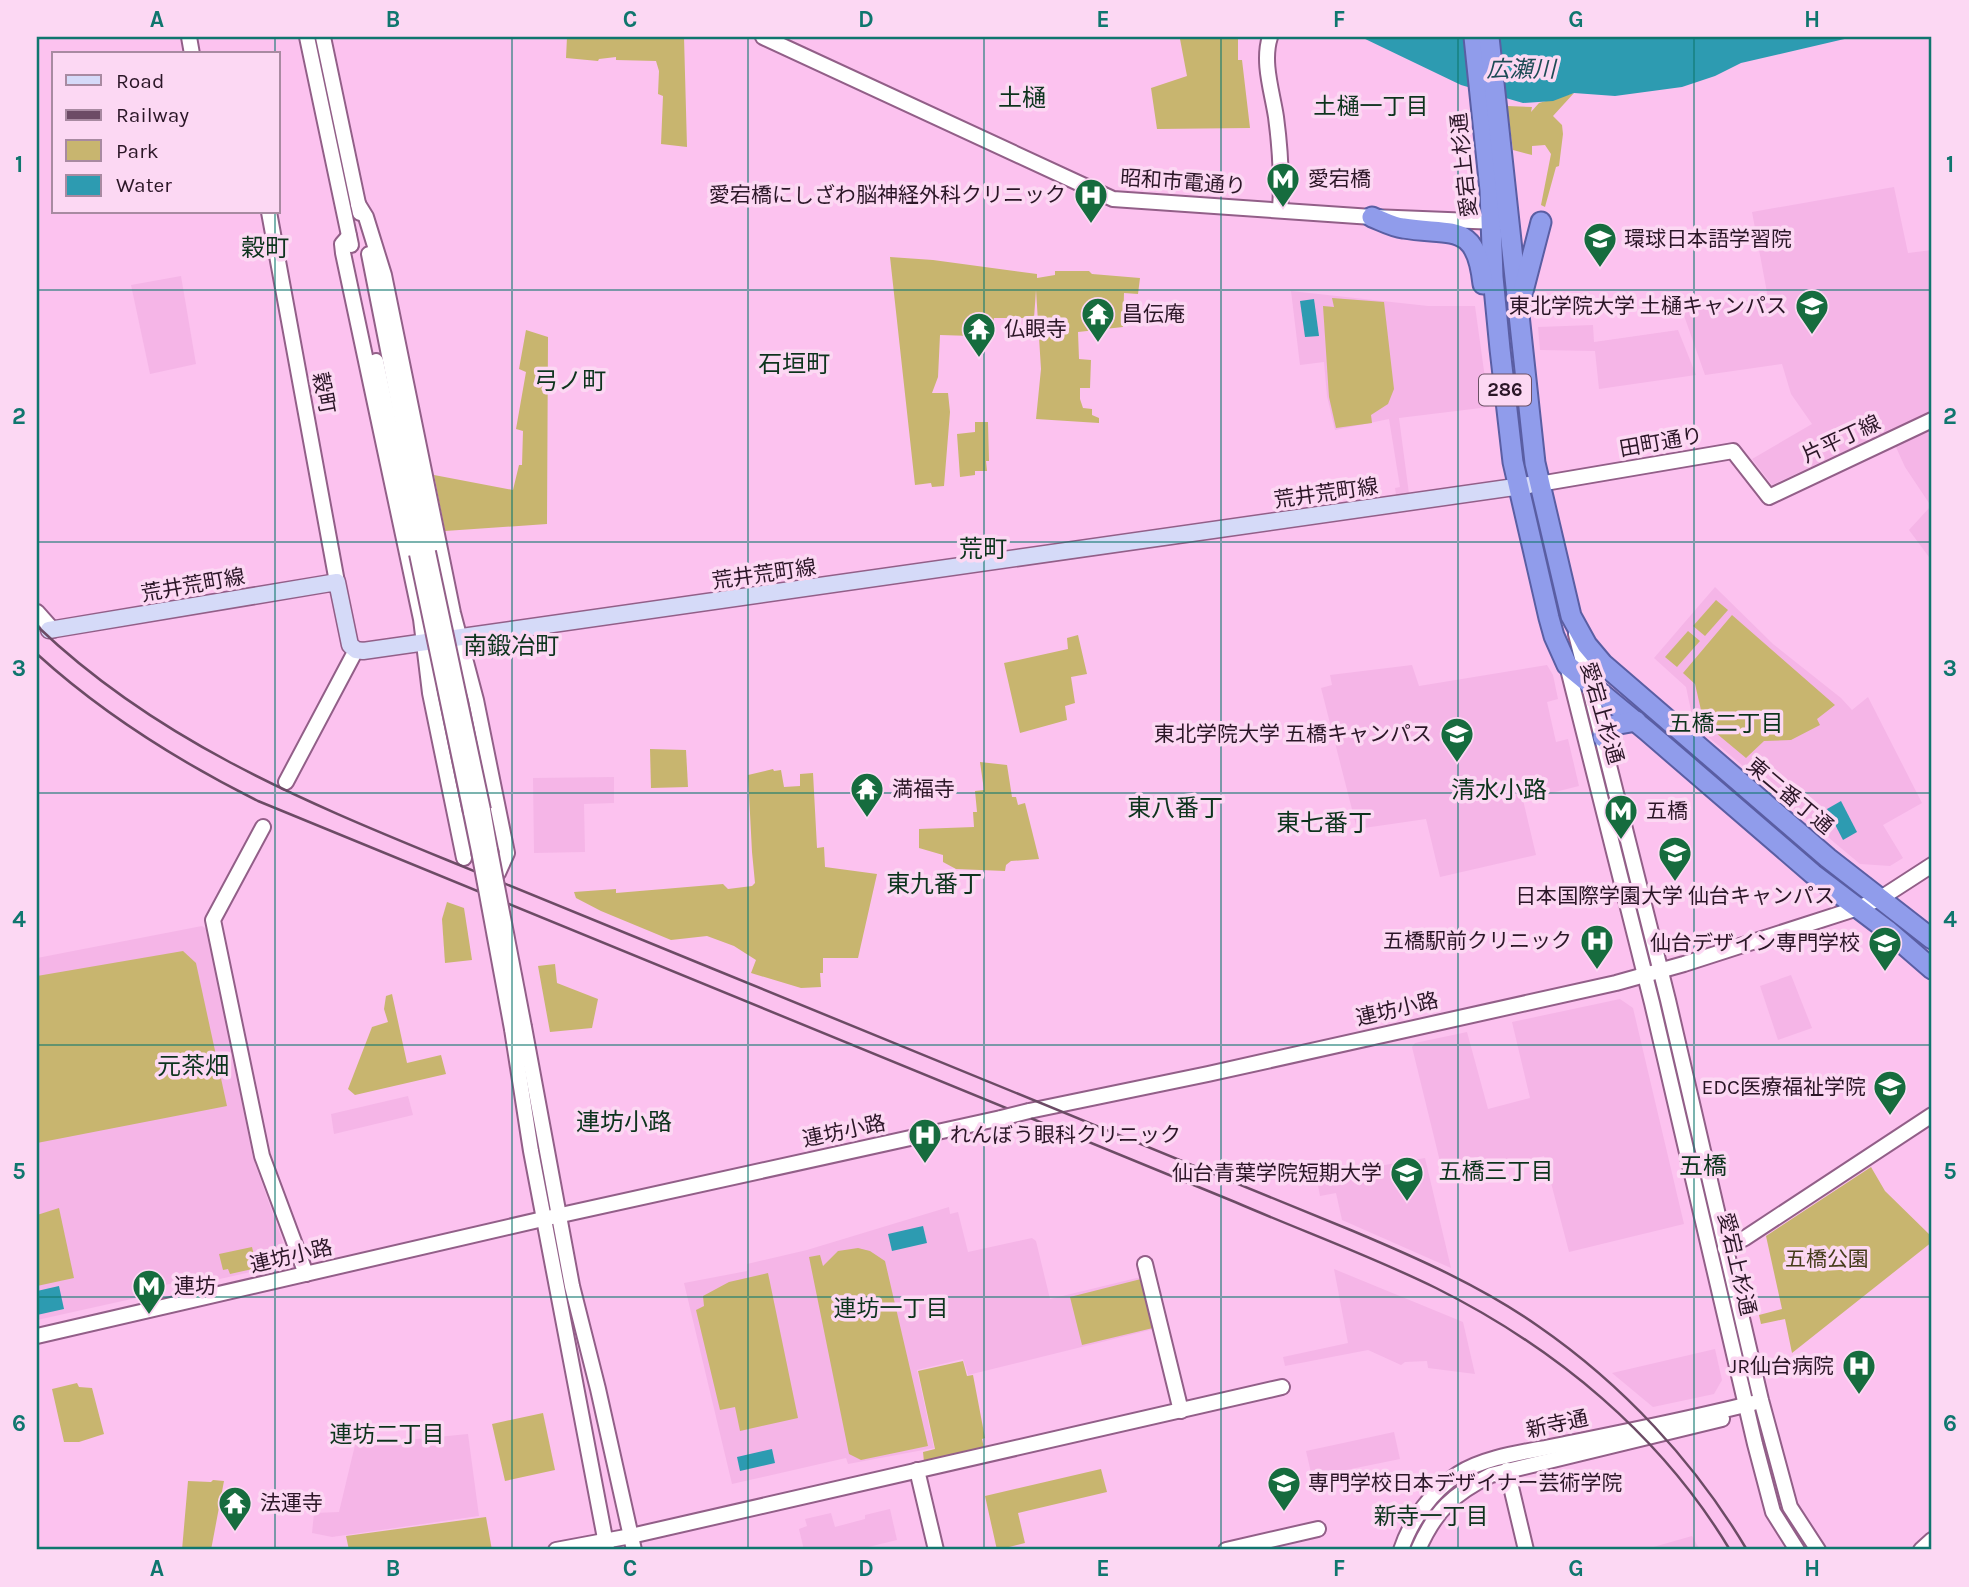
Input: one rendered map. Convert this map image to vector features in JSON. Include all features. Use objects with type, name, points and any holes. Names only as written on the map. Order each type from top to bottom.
[{"type":"highway","name":"愛宕上杉通","points":[[1474,37],[1489,109],[1501,222],[1518,308],[1539,484],[1571,616]]},
{"type":"highway","name":"愛宕上杉通","points":[[1489,37],[1489,109]]},
{"type":"highway","points":[[1372,217],[1400,228],[1451,232],[1468,240],[1477,252],[1500,422],[1508,458],[1514,462]]},
{"type":"highway","name":"愛宕上杉通","points":[[1501,222],[1493,277],[1514,462],[1554,636],[1567,665]]},
{"type":"highway","points":[[1518,308],[1541,222]]},
{"type":"highway","name":"東二番丁通","points":[[1571,616],[1587,645],[1603,664],[1828,858],[1932,939]]},
{"type":"highway","name":"東二番丁通","points":[[1567,665],[1813,874],[1932,969]]},
{"type":"highway","points":[[1603,737],[1614,724],[1636,722]]},
{"type":"main road","name":"荒井荒町線","points":[[356,650],[423,644],[1539,484]]},
{"type":"main road","name":"荒井荒町線","points":[[51,630],[337,582]]},
{"type":"main road","points":[[337,582],[350,645],[356,650]]},
{"type":"street","points":[[307,37],[349,236],[423,553]]},
{"type":"street","points":[[323,37],[518,1028],[572,1286],[632,1543]]},
{"type":"street","name":"昭和市電通り","points":[[762,37],[1106,197],[1372,217],[1501,222]]},
{"type":"street","points":[[1270,37],[1266,48],[1276,121],[1280,210]]},
{"type":"street","points":[[358,204],[366,217],[384,275],[453,613],[476,701],[507,853],[498,873]]},
{"type":"street","name":"穀町","points":[[269,214],[337,582]]},
{"type":"street","points":[[349,236],[342,244],[343,253],[421,619],[430,692],[464,858]]},
{"type":"street","name":"片平丁線","points":[[1769,497],[1932,420]]},
{"type":"street","name":"田町通り","points":[[1539,484],[1733,451],[1769,497]]},
{"type":"street","points":[[37,612],[51,630]]},
{"type":"street","points":[[421,619],[453,613]]},
{"type":"street","name":"愛宕上杉通","points":[[1571,616],[1660,971],[1763,1405],[1790,1507],[1818,1550]]},
{"type":"street","points":[[286,782],[356,650]]},
{"type":"street","name":"愛宕上杉通","points":[[1567,665],[1645,975],[1773,1512],[1797,1550]]},
{"type":"street","points":[[263,827],[213,920],[262,1156],[306,1275]]},
{"type":"street","name":"連坊小路","points":[[37,1336],[543,1219],[1208,1074],[1645,975],[1858,908],[1881,898],[1932,865]]},
{"type":"street","points":[[518,1028],[543,1219],[606,1546]]},
{"type":"street","points":[[1725,1248],[1745,1238],[1932,1115]]},
{"type":"street","points":[[1145,1264],[1181,1410]]},
{"type":"street","points":[[556,1550],[632,1543],[917,1470],[1282,1387]]},
{"type":"street","name":"新寺通","points":[[1418,1550],[1428,1527],[1455,1496],[1469,1486],[1507,1470],[1626,1444],[1763,1405]]},
{"type":"street","name":"新寺通","points":[[1402,1550],[1416,1517],[1431,1498],[1459,1474],[1473,1467],[1517,1454],[1747,1409]]},
{"type":"street","points":[[917,1470],[936,1550]]},
{"type":"street","points":[[1507,1470],[1526,1550]]},
{"type":"street","points":[[1226,1550],[1318,1529]]},
{"type":"street","points":[[1921,1550],[1932,1540]]},
{"type":"shaded area","name":"東北学院大学 土樋キャンパス","points":[[1894,187],[1908,253],[1932,250],[1932,411],[1772,485],[1752,459],[1812,424],[1791,394],[1782,364],[1705,375],[1681,307],[1768,298],[1752,212]]},
{"type":"shaded area","points":[[181,276],[196,364],[150,374],[131,285]]},
{"type":"shaded area","points":[[1291,291],[1428,306],[1475,306],[1489,407],[1399,418],[1409,494],[1396,495],[1395,488],[1400,487],[1389,419],[1335,430],[1327,396],[1324,362],[1300,365]]},
{"type":"shaded area","name":"東北学院大学 土樋キャンパス","points":[[1593,325],[1594,342],[1678,330],[1696,375],[1599,389],[1595,351],[1540,350],[1538,327]]},
{"type":"shaded area","points":[[1932,429],[1932,561],[1909,530],[1931,506],[1905,467],[1895,445]]},
{"type":"shaded area","points":[[1715,587],[1773,644],[1841,698],[1852,710],[1868,697],[1922,803],[1883,825],[1903,858],[1890,866],[1860,864],[1694,725],[1686,687],[1654,658]]},
{"type":"shaded area","name":"東北学院大学 五橋キャンパス","points":[[1412,665],[1419,686],[1547,665],[1553,675],[1558,699],[1547,702],[1556,742],[1568,739],[1579,786],[1523,800],[1536,855],[1440,877],[1426,819],[1357,829],[1321,688],[1332,685],[1330,675]]},
{"type":"shaded area","points":[[614,777],[614,803],[584,804],[585,852],[534,853],[533,778]]},
{"type":"shaded area","points":[[202,926],[208,930],[253,1158],[284,1245],[260,1254],[264,1269],[176,1289],[174,1283],[136,1295],[136,1298],[37,1320],[37,958]]},
{"type":"shaded area","points":[[1791,975],[1812,1028],[1778,1040],[1760,986]]},
{"type":"shaded area","points":[[1620,999],[1633,1008],[1684,1224],[1569,1252],[1544,1156],[1445,1182],[1412,1047],[1415,1043],[1467,1032],[1488,1109],[1530,1098],[1512,1022]]},
{"type":"shaded area","points":[[408,1096],[413,1115],[334,1134],[331,1114]]},
{"type":"shaded area","points":[[1425,1158],[1451,1268],[1342,1220],[1336,1193],[1320,1196],[1314,1163],[1330,1160],[1333,1174]]},
{"type":"shaded area","points":[[949,1207],[950,1214],[958,1212],[968,1252],[1032,1238],[1036,1241],[1050,1299],[1141,1277],[1154,1329],[968,1375],[963,1359],[917,1370],[934,1448],[848,1464],[846,1458],[732,1484],[684,1283],[747,1271],[747,1264],[807,1250]]},
{"type":"shaded area","points":[[1334,1269],[1463,1322],[1475,1374],[1428,1368],[1427,1361],[1405,1362],[1401,1365],[1368,1350],[1285,1366],[1283,1357],[1348,1343]]},
{"type":"shaded area","points":[[1715,1349],[1722,1380],[1714,1394],[1653,1407],[1612,1373]]},
{"type":"shaded area","points":[[1394,1432],[1400,1459],[1312,1477],[1306,1451]]},
{"type":"shaded area","points":[[468,1434],[479,1516],[332,1537],[312,1533],[314,1513],[339,1512],[355,1445]]},
{"type":"shaded area","points":[[890,1509],[897,1540],[856,1550],[804,1550],[799,1529],[807,1526],[805,1519],[831,1513],[835,1527]]},
{"type":"shaded area","points":[[1692,1536],[1700,1550],[1643,1550]]},
{"type":"green space","points":[[567,37],[684,37],[687,147],[661,144],[663,96],[658,94],[659,71],[656,61],[616,60],[616,57],[598,61],[566,58]]},
{"type":"green space","points":[[1238,37],[1238,60],[1242,60],[1250,128],[1157,129],[1151,88],[1187,76],[1180,39]]},
{"type":"green space","points":[[1574,93],[1553,116],[1562,125],[1563,134],[1559,166],[1556,167],[1545,207],[1541,205],[1551,154],[1545,145],[1532,146],[1532,155],[1513,150],[1507,106],[1532,107],[1531,112],[1539,103]]},
{"type":"green space","points":[[890,257],[1037,274],[1037,278],[1055,275],[1055,271],[1089,271],[1092,274],[1140,278],[1138,294],[1124,293],[1123,327],[1078,332],[1079,359],[1091,360],[1090,388],[1080,388],[1080,399],[1083,408],[1092,409],[1092,415],[1099,418],[1099,423],[1036,419],[1041,369],[1036,290],[1034,318],[994,318],[993,324],[972,336],[940,335],[938,377],[932,393],[948,393],[950,412],[944,486],[932,487],[931,483],[915,485]]},
{"type":"green space","points":[[1332,298],[1384,302],[1394,389],[1388,404],[1371,415],[1372,423],[1336,428],[1329,397],[1323,306],[1334,307]]},
{"type":"green space","points":[[526,330],[548,337],[547,524],[445,531],[434,475],[513,490],[519,465],[522,465],[523,431],[516,429],[526,372],[519,369]]},
{"type":"green space","points":[[975,422],[988,422],[987,471],[975,471],[975,475],[960,477],[957,434],[975,432]]},
{"type":"green space","points":[[1716,600],[1728,610],[1705,636],[1693,626]]},
{"type":"green space","points":[[1732,615],[1835,705],[1817,719],[1820,725],[1791,740],[1764,741],[1746,758],[1704,723],[1695,684],[1683,673]]},
{"type":"green space","points":[[1688,631],[1700,641],[1677,667],[1665,657]]},
{"type":"green space","points":[[1078,635],[1087,674],[1071,677],[1075,703],[1065,706],[1067,720],[1020,733],[1004,663],[1068,649],[1067,638]]},
{"type":"green space","points":[[650,749],[686,750],[688,787],[651,788]]},
{"type":"green space","points":[[980,762],[1007,765],[1012,797],[1016,797],[1018,805],[1025,803],[1039,859],[1011,861],[1006,865],[1005,871],[956,869],[943,862],[943,855],[919,848],[919,829],[974,827],[973,812],[977,812],[975,791],[984,790]]},
{"type":"green space","points":[[773,769],[781,770],[784,787],[800,786],[800,774],[813,773],[817,848],[824,847],[825,867],[877,874],[858,958],[823,958],[821,987],[801,988],[751,973],[756,960],[734,946],[707,936],[671,940],[576,898],[574,892],[616,889],[616,893],[723,884],[728,889],[752,886],[755,883],[748,775]]},
{"type":"green space","points":[[447,902],[464,908],[472,960],[445,963],[442,919]]},
{"type":"green space","points":[[183,951],[196,963],[227,1106],[37,1143],[37,976]]},
{"type":"green space","points":[[555,964],[557,983],[598,999],[592,1028],[550,1032],[538,966]]},
{"type":"green space","points":[[392,994],[407,1063],[441,1055],[446,1074],[355,1095],[348,1089],[372,1027],[388,1022],[384,1009],[386,996]]},
{"type":"green space","name":"五橋公園","points":[[1871,1167],[1885,1191],[1932,1237],[1932,1242],[1792,1353],[1785,1319],[1761,1324],[1759,1315],[1782,1309],[1766,1236]]},
{"type":"green space","points":[[59,1208],[74,1278],[37,1286],[37,1215]]},
{"type":"green space","points":[[252,1247],[257,1268],[230,1274],[228,1269],[223,1270],[219,1254]]},
{"type":"green space","points":[[858,1248],[870,1251],[885,1261],[928,1446],[861,1460],[849,1454],[809,1257],[820,1255],[823,1266],[838,1251]]},
{"type":"green space","points":[[768,1273],[798,1418],[740,1431],[735,1407],[720,1410],[696,1310],[704,1306],[703,1296],[729,1282]]},
{"type":"green space","points":[[1141,1279],[1153,1328],[1082,1345],[1070,1297]]},
{"type":"green space","points":[[963,1361],[967,1376],[973,1375],[985,1438],[982,1439],[984,1448],[924,1462],[923,1452],[935,1449],[918,1371]]},
{"type":"green space","points":[[77,1383],[79,1387],[92,1388],[104,1434],[79,1442],[64,1442],[52,1389]]},
{"type":"green space","points":[[543,1413],[555,1470],[505,1481],[492,1424]]},
{"type":"green space","points":[[1101,1469],[1107,1492],[1018,1513],[1025,1543],[997,1550],[985,1496]]},
{"type":"green space","points":[[188,1481],[224,1481],[211,1550],[182,1550]]},
{"type":"green space","points":[[486,1517],[492,1550],[349,1550],[346,1536]]},
{"type":"water","name":"広瀬川","points":[[1361,37],[1853,37],[1741,63],[1715,76],[1682,87],[1615,96],[1574,93],[1553,101],[1523,103],[1461,85]]},
{"type":"water","points":[[1314,299],[1319,336],[1305,337],[1300,301]]},
{"type":"water","points":[[1841,801],[1857,832],[1843,840],[1827,809]]},
{"type":"water","points":[[923,1226],[927,1243],[892,1251],[888,1234]]},
{"type":"water","points":[[59,1286],[64,1309],[37,1315],[37,1291]]},
{"type":"water","points":[[772,1449],[775,1463],[740,1471],[737,1457]]},
{"type":"railway","points":[[37,626],[82,666],[179,734],[230,763],[337,814],[1353,1231],[1471,1285],[1538,1326],[1599,1373],[1627,1399],[1704,1486],[1747,1550]]},
{"type":"railway","points":[[37,654],[88,697],[142,735],[199,770],[258,801],[1362,1254],[1436,1288],[1523,1338],[1602,1398],[1672,1469],[1730,1550]]},
{"type":"place","name":"愛宕橋","points":[[1283,209]]},
{"type":"place","name":"愛宕橋にしざわ脳神経外科クリニック","points":[[1091,225]]},
{"type":"place","name":"環球日本語学習院","points":[[1600,269]]},
{"type":"place","name":"東北学院大学 土樋キャンパス","points":[[1812,336]]},
{"type":"place","name":"昌伝庵","points":[[1098,344]]},
{"type":"place","name":"仏眼寺","points":[[979,359]]},
{"type":"place","name":"東北学院大学 五橋キャンパス","points":[[1457,764]]},
{"type":"place","name":"満福寺","points":[[867,819]]},
{"type":"place","name":"五橋","points":[[1621,841]]},
{"type":"place","name":"日本国際学園大学 仙台キャンパス","points":[[1675,883]]},
{"type":"place","name":"五橋駅前クリニック","points":[[1597,971]]},
{"type":"place","name":"仙台デザイン専門学校","points":[[1885,973]]},
{"type":"place","name":"EDC医療福祉学院","points":[[1890,1117]]},
{"type":"place","name":"れんぼう眼科クリニック","points":[[925,1165]]},
{"type":"place","name":"仙台青葉学院短期大学","points":[[1407,1203]]},
{"type":"place","name":"連坊","points":[[149,1316]]},
{"type":"place","name":"JR仙台病院","points":[[1859,1396]]},
{"type":"place","name":"専門学校日本デザイナー芸術学院","points":[[1284,1513]]},
{"type":"place","name":"法運寺","points":[[235,1533]]},
{"type":"district","name":"土樋","points":[[1022,98]]},
{"type":"district","name":"土樋一丁目","points":[[1371,106]]},
{"type":"district","name":"穀町","points":[[265,248]]},
{"type":"district","name":"石垣町","points":[[794,364]]},
{"type":"district","name":"弓ノ町","points":[[570,381]]},
{"type":"district","name":"荒町","points":[[983,549]]},
{"type":"district","name":"南鍛冶町","points":[[511,646]]},
{"type":"district","name":"五橋二丁目","points":[[1726,723]]},
{"type":"district","name":"清水小路","points":[[1499,790]]},
{"type":"district","name":"東八番丁","points":[[1175,808]]},
{"type":"district","name":"東七番丁","points":[[1324,823]]},
{"type":"district","name":"東九番丁","points":[[934,884]]},
{"type":"district","name":"元茶畑","points":[[193,1066]]},
{"type":"district","name":"連坊小路","points":[[624,1122]]},
{"type":"district","name":"五橋","points":[[1703,1166]]},
{"type":"district","name":"五橋三丁目","points":[[1496,1171]]},
{"type":"district","name":"連坊一丁目","points":[[891,1308]]},
{"type":"district","name":"連坊二丁目","points":[[387,1434]]},
{"type":"district","name":"新寺一丁目","points":[[1431,1516]]}]
